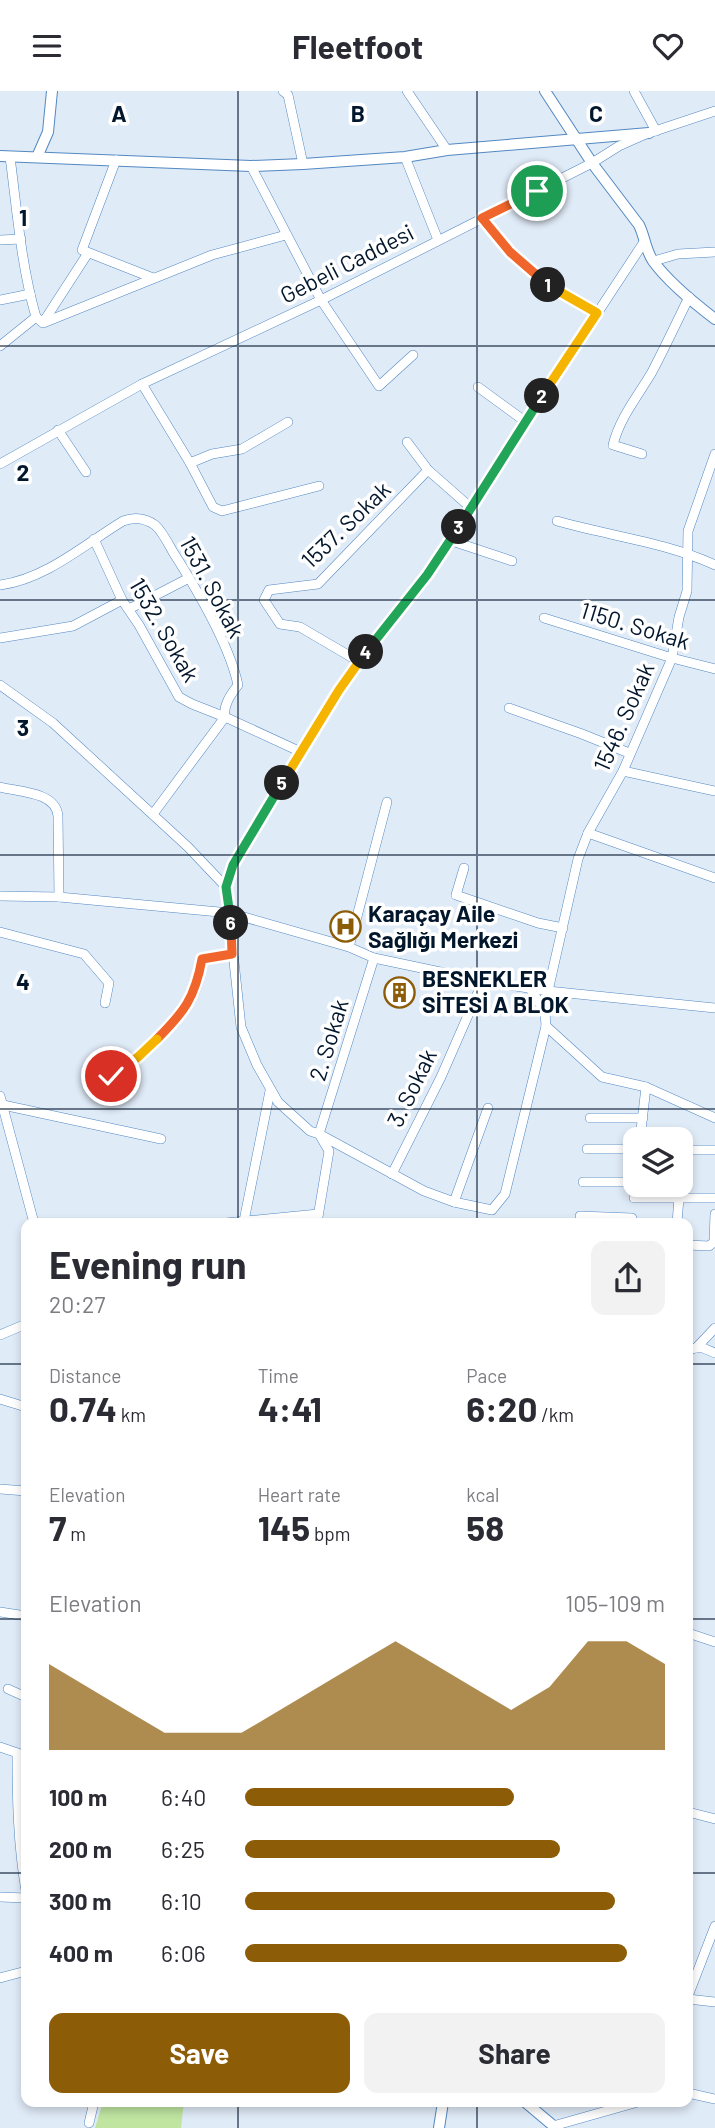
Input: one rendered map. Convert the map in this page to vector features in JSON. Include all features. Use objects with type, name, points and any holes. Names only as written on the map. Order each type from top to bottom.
[{"type":"street","points":[[37,157],[48,132],[52,91]]},
{"type":"street","points":[[407,91],[447,150]]},
{"type":"street","points":[[545,91],[592,163],[639,225],[653,261],[715,319]]},
{"type":"street","points":[[40,320],[30,295],[5,157],[251,166],[303,164],[405,157],[447,150],[653,132],[634,91]]},
{"type":"street","points":[[289,93],[303,164]]},
{"type":"street","name":"Gebeli Caddesi","points":[[0,464],[142,384],[321,300],[592,163],[619,146],[715,111]]},
{"type":"street","points":[[405,157],[438,240]]},
{"type":"street","points":[[40,320],[85,251],[116,160]]},
{"type":"street","points":[[251,166],[321,300],[379,386],[413,355]]},
{"type":"street","points":[[482,218],[510,252],[551,287],[597,313]]},
{"type":"street","points":[[0,346],[40,320],[212,255],[286,235]]},
{"type":"street","points":[[0,240],[20,239]]},
{"type":"street","points":[[530,988],[545,1012],[546,1026],[505,1194],[492,1210],[454,1202],[424,1191],[319,1134],[310,1132],[270,1091],[241,1027],[226,887],[233,865],[249,836],[358,661],[452,541],[470,507],[644,242]]},
{"type":"street","points":[[85,251],[153,278]]},
{"type":"street","points":[[653,261],[678,254],[715,252]]},
{"type":"street","points":[[0,300],[30,295]]},
{"type":"street","points":[[642,454],[613,445],[615,436],[623,417],[651,373],[689,297]]},
{"type":"street","points":[[142,384],[213,507],[222,511],[319,486]]},
{"type":"street","points":[[478,387],[526,422]]},
{"type":"street","points":[[190,463],[212,454],[242,449],[288,422]]},
{"type":"street","points":[[58,430],[86,472]]},
{"type":"street","points":[[407,442],[428,470],[470,507]]},
{"type":"street","name":"1546. Sokak","points":[[548,991],[574,874],[588,834],[623,771],[672,658],[687,591],[688,531],[715,454]]},
{"type":"street","name":"1537. Sokak","points":[[358,661],[300,627],[281,624],[264,600],[270,590],[318,584],[428,470]]},
{"type":"street","name":"1531. Sokak","points":[[0,585],[27,579],[46,570],[131,518],[157,526],[189,578],[219,635],[238,685],[229,699],[225,717],[153,814]]},
{"type":"street","points":[[557,521],[598,533],[686,551],[715,565]]},
{"type":"street","name":"1532. Sokak","points":[[94,539],[122,600],[179,697],[301,753]]},
{"type":"street","points":[[452,541],[512,561]]},
{"type":"street","points":[[129,609],[189,578]]},
{"type":"street","points":[[0,638],[73,626],[122,600]]},
{"type":"street","name":"1150. Sokak","points":[[544,618],[715,669]]},
{"type":"street","points":[[0,685],[53,723],[153,814],[226,887]]},
{"type":"street","points":[[509,708],[629,753]]},
{"type":"street","points":[[623,771],[715,790]]},
{"type":"street","points":[[0,787],[44,797],[55,804],[58,816],[59,897]]},
{"type":"street","points":[[349,947],[387,803]]},
{"type":"street","points":[[588,834],[715,878]]},
{"type":"street","points":[[464,867],[456,895],[538,923],[563,928]]},
{"type":"street","points":[[0,895],[59,897],[230,913],[349,947],[374,958],[483,981],[548,991],[715,1008]]},
{"type":"street","points":[[0,932],[84,954],[109,982],[105,1003]]},
{"type":"street","points":[[111,1076],[138,1057],[181,1015],[197,986],[202,959],[232,954]]},
{"type":"street","name":"2. Sokak","points":[[319,1134],[374,958]]},
{"type":"street","name":"3. Sokak","points":[[392,1174],[441,1077],[483,981]]},
{"type":"street","points":[[546,1026],[602,1077],[646,1087],[715,1118]]},
{"type":"street","points":[[642,1127],[646,1087]]},
{"type":"street","points":[[245,1218],[270,1091]]},
{"type":"street","points":[[33,1218],[10,1140],[2,1101],[161,1139]]},
{"type":"street","points":[[454,1202],[488,1108]]},
{"type":"street","points":[[590,1118],[643,1118]]},
{"type":"street","points":[[317,1218],[329,1151],[319,1134]]},
{"type":"street","points":[[587,1149],[623,1149]]},
{"type":"street","points":[[693,1150],[715,1150]]},
{"type":"street","points":[[583,1182],[623,1184]]},
{"type":"street","points":[[632,1218],[634,1198],[715,1198]]},
{"type":"street","points":[[677,1218],[679,1198]]},
{"type":"street","points":[[693,1245],[709,1246],[713,1242],[715,1214]]},
{"type":"street","points":[[580,1216],[601,1218]]},
{"type":"street","points":[[0,1335],[21,1326]]},
{"type":"street","points":[[693,1348],[715,1328]]},
{"type":"street","points":[[693,1349],[703,1347],[715,1353]]},
{"type":"street","points":[[0,1399],[21,1405]]},
{"type":"street","points":[[0,1489],[21,1491]]},
{"type":"street","points":[[0,1612],[21,1615]]},
{"type":"street","points":[[693,1635],[715,1642]]},
{"type":"street","points":[[8,1689],[21,1695]]},
{"type":"street","points":[[0,1747],[21,1754]]},
{"type":"street","points":[[21,1764],[17,1806],[21,1864]]},
{"type":"street","points":[[693,1813],[715,1819]]},
{"type":"street","points":[[0,1897],[21,1898]]},
{"type":"street","points":[[693,1985],[715,1926]]},
{"type":"street","points":[[0,1978],[21,1972]]},
{"type":"street","points":[[693,1999],[715,2002]]},
{"type":"street","points":[[693,2094],[715,2099]]},
{"type":"street","points":[[86,2126],[92,2107]]},
{"type":"street","points":[[439,2128],[442,2107]]},
{"type":"street","points":[[532,2107],[555,2127],[621,2107]]},
{"type":"green space","points":[[101,2107],[183,2107],[181,2128],[95,2128]]},
{"type":"place","name":"Karaçay Aile Sağlığı Merkezi","points":[[345,927]]},
{"type":"place","name":"BESNEKLER SİTESİ A BLOK","points":[[399,992]]},
{"type":"route","points":[[111,1076],[138,1057],[181,1015],[197,986],[202,959],[232,954],[226,887],[233,865],[249,836],[358,661],[452,541],[470,507],[597,313],[551,287],[510,252],[482,218],[537,191]]}]
